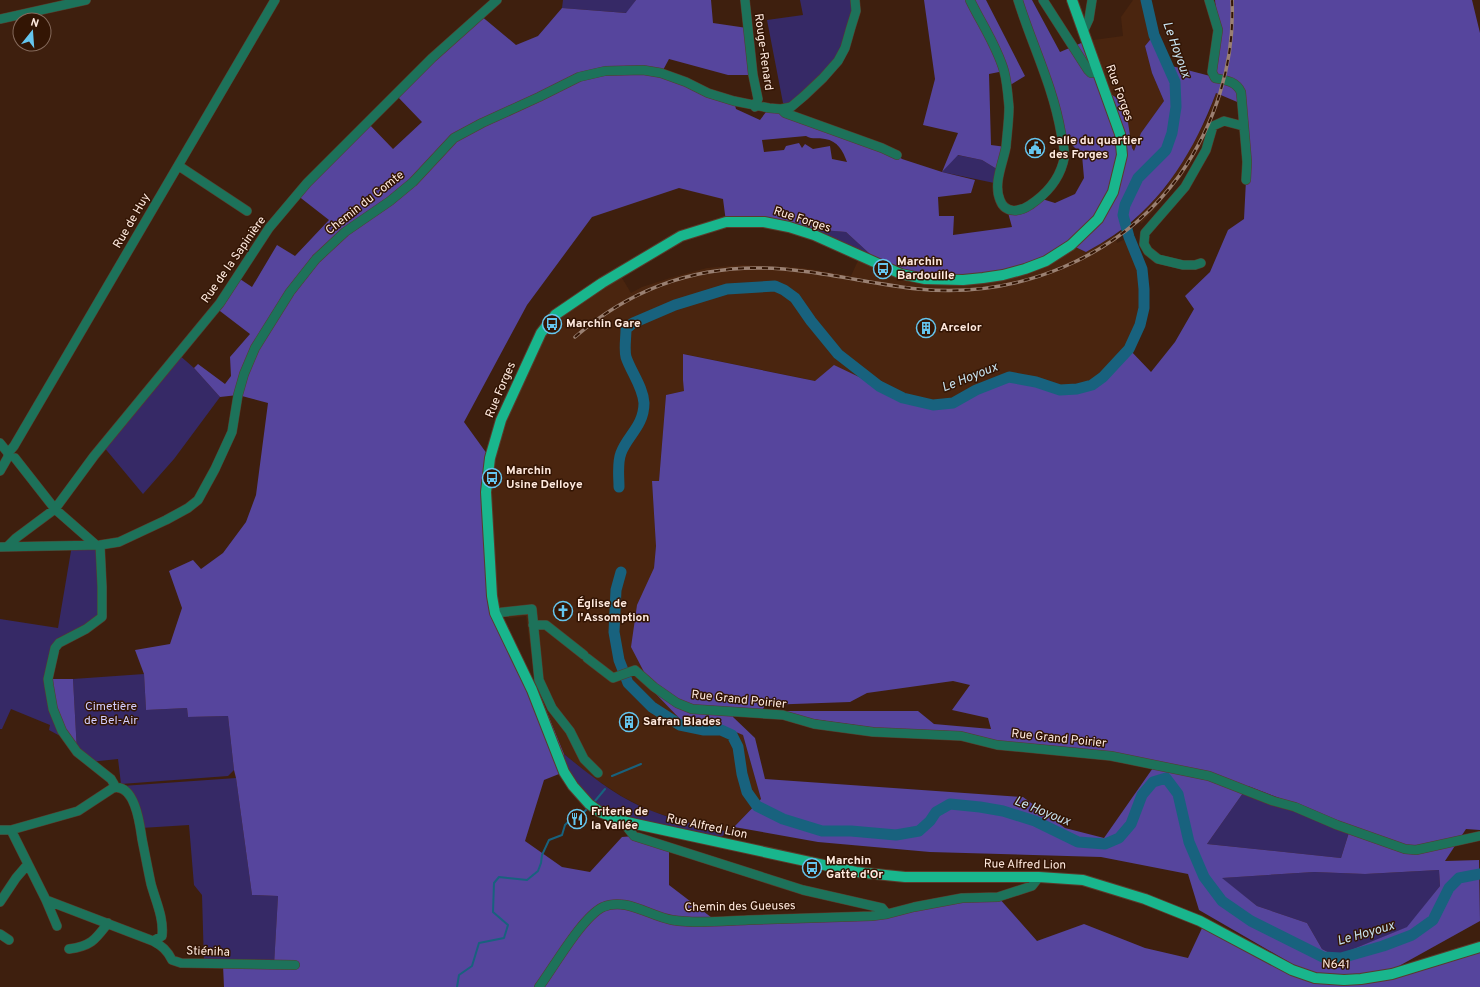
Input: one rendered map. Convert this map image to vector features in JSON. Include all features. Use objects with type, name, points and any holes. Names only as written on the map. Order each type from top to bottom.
[{"type":"main road","name":"Rue Forges","points":[[496,613],[492,596],[486,492],[490,458],[501,420],[540,333],[555,315],[602,283],[681,236],[726,222],[764,222],[789,227],[814,235],[902,274],[925,279],[963,280],[990,278],[1025,269],[1046,261],[1071,245],[1098,219],[1113,192],[1122,155],[1120,134],[1072,0]]},
{"type":"main road","name":"Rue Alfred Lion","points":[[496,613],[532,690],[564,772],[573,786],[589,804],[600,812],[622,821],[856,872],[905,877],[1039,877],[1083,880],[1145,899],[1200,921]]},
{"type":"main road","name":"N641","points":[[1200,921],[1292,970],[1315,978],[1344,980],[1392,974],[1480,947]]},
{"type":"street","points":[[0,19],[86,0]]},
{"type":"street","name":"Rue de Huy","points":[[0,471],[8,457],[11,455],[14,446],[275,0]]},
{"type":"street","name":"Rue de la Sapinière","points":[[3,547],[55,509],[94,456],[220,303],[269,228],[307,183],[432,58],[497,0]]},
{"type":"street","name":"Rouge-Renard","points":[[745,0],[753,75],[758,98],[755,107]]},
{"type":"street","points":[[781,109],[791,107],[804,96],[838,61],[845,48],[856,11],[855,0]]},
{"type":"street","points":[[970,0],[991,40],[1004,71],[1009,108],[1006,147],[1000,170],[998,193],[1003,206],[1014,211],[1026,208],[1049,189],[1058,177],[1064,162],[1060,124],[1045,73],[1018,0]]},
{"type":"street","points":[[1043,0],[1088,70],[1091,73],[1097,72]]},
{"type":"street","points":[[1083,32],[1089,19],[1092,0]]},
{"type":"street","points":[[1209,0],[1218,30],[1212,72],[1215,78],[1231,82],[1239,86],[1241,92],[1247,162],[1246,180]]},
{"type":"street","name":"Chemin du Comte","points":[[3,547],[98,545],[119,542],[188,508],[198,500],[215,469],[232,432],[238,395],[244,374],[256,348],[290,292],[316,259],[345,232],[390,201],[413,182],[454,138],[482,123],[579,78],[605,71],[643,70],[662,73],[686,82],[708,93],[755,107],[781,109]]},
{"type":"street","points":[[781,109],[785,113],[882,148],[897,155]]},
{"type":"street","points":[[1201,263],[1195,265],[1182,265],[1158,259],[1148,251],[1144,244],[1146,233],[1185,187],[1206,150],[1213,126],[1224,121],[1243,126]]},
{"type":"street","points":[[178,166],[247,211]]},
{"type":"street","points":[[0,443],[55,509],[98,545],[102,587],[102,618],[86,630],[59,643],[55,648],[48,679],[53,709],[62,731],[77,752],[111,779],[114,784],[113,788]]},
{"type":"street","points":[[496,613],[532,609],[539,680],[552,708],[570,731],[584,759],[598,773]]},
{"type":"street","name":"Rue Grand Poirier","points":[[533,625],[546,625],[613,678],[635,670],[654,687],[677,703],[692,709],[783,715],[814,724],[873,732],[960,736],[997,745],[1110,756],[1209,776],[1273,801],[1295,807],[1337,825],[1405,849],[1416,850],[1480,836]]},
{"type":"street","points":[[0,830],[11,830],[78,811],[113,788],[122,788],[127,792],[139,816],[151,884],[162,922],[162,936],[153,941]]},
{"type":"street","name":"Chemin des Gueuses","points":[[622,821],[634,836],[803,890],[882,908],[887,914]]},
{"type":"street","points":[[11,830],[46,900],[57,926]]},
{"type":"street","points":[[0,902],[16,878],[28,864]]},
{"type":"street","name":"Chemin des Gueuses","points":[[539,987],[572,938],[588,919],[602,908],[616,903],[673,920],[702,922],[872,916],[962,898],[998,896],[1032,886],[1039,877]]},
{"type":"street","name":"Stiéniha","points":[[46,900],[153,941],[163,947],[172,960],[181,963],[295,965]]},
{"type":"street","points":[[69,949],[82,947],[89,944],[98,936],[108,923]]},
{"type":"street","points":[[0,934],[9,940]]},
{"type":"shaded area","points":[[636,0],[711,0],[713,23],[747,28],[753,75],[728,75],[669,59],[662,72],[734,101],[736,109],[760,120],[769,108],[897,155],[902,159],[942,172],[975,180],[971,193],[938,197],[939,216],[954,216],[953,235],[1012,227],[1007,209],[1014,211],[1039,198],[1055,203],[1075,194],[1084,178],[1082,155],[1061,134],[1018,0],[1032,0],[1060,52],[1086,41],[1104,90],[1125,103],[1132,148],[1134,151],[1141,133],[1164,101],[1152,73],[1145,46],[1154,35],[1168,65],[1214,77],[1218,30],[1215,0],[1472,0],[1480,33],[1480,830],[1466,829],[1445,861],[1479,860],[1480,921],[1390,971],[1345,976],[1315,973],[1294,965],[1199,910],[1188,874],[1101,857],[930,852],[818,842],[734,827],[761,799],[743,735],[719,725],[681,720],[655,693],[631,647],[637,605],[654,568],[656,546],[652,481],[659,481],[666,395],[684,391],[683,354],[815,381],[834,365],[903,398],[933,405],[953,403],[976,390],[1009,377],[1036,382],[1060,390],[1077,389],[1092,385],[1103,377],[1129,349],[1151,372],[1175,342],[1194,309],[1185,296],[1210,272],[1228,230],[1244,219],[1246,180],[1242,104],[1216,93],[1208,114],[1188,154],[1176,172],[1163,190],[1148,206],[1114,235],[1086,252],[1071,245],[1025,269],[943,280],[870,261],[871,255],[846,232],[726,222],[723,199],[679,188],[592,217],[527,305],[464,422],[490,458],[486,492],[495,613],[535,683],[564,754],[564,772],[544,780],[525,841],[562,867],[590,872],[622,837],[634,836],[669,847],[669,885],[716,921],[872,915],[998,897],[1037,941],[1084,924],[1145,948],[1188,958],[1203,926],[1290,973],[1345,984],[1480,951],[1480,987],[224,987],[223,965],[274,965],[278,896],[252,895],[234,770],[228,716],[188,717],[187,708],[146,710],[144,674],[135,650],[170,644],[182,608],[169,571],[193,560],[201,569],[223,553],[246,522],[256,495],[268,403],[238,395],[220,397],[194,368],[198,364],[225,384],[231,376],[230,357],[250,334],[216,308],[237,277],[252,287],[277,245],[295,256],[329,220],[297,195],[367,122],[393,149],[422,122],[396,95],[480,15],[516,45],[538,36],[562,8],[626,13]],"holes":[[[806,136],[830,140],[837,144],[844,154],[847,162],[832,159],[830,146],[813,149],[805,144],[802,148],[799,143],[786,146],[784,150],[764,152],[762,140]],[[953,681],[970,685],[952,710],[988,718],[991,729],[934,724],[918,711],[762,711],[765,705],[850,702],[867,693]],[[733,712],[783,715],[1155,765],[1104,838],[1065,828],[1023,797],[765,779],[755,738],[733,717]],[[1248,786],[1351,826],[1341,858],[1207,844]],[[1439,870],[1440,886],[1407,927],[1336,956],[1322,949],[1307,923],[1257,906],[1222,878],[1314,872],[1365,874]]]},
{"type":"shaded area","points":[[924,0],[986,0],[1025,76],[1007,87],[1004,71],[989,74],[991,145],[1006,147],[1000,171],[982,160],[958,155],[942,172],[958,133],[923,125],[935,79]]},
{"type":"shaded area","points":[[1133,0],[1146,0],[1154,35],[1145,46],[1152,73],[1164,101],[1141,133],[1135,152],[1132,148],[1125,103],[1104,90],[1086,41],[1123,36],[1121,17]]},
{"type":"shaded area","points":[[1216,93],[1222,96],[1203,143],[1187,170],[1141,224],[1138,216],[1166,187],[1207,118]]},
{"type":"shaded area","points":[[1115,235],[1117,243],[1129,237],[1142,269],[1144,308],[1140,325],[1129,349],[1103,377],[1092,385],[1077,389],[1060,390],[1036,382],[1009,377],[976,390],[953,403],[933,405],[903,398],[879,386],[816,381],[684,354],[684,391],[666,395],[659,481],[652,482],[656,546],[654,568],[681,720],[719,725],[743,735],[761,799],[729,832],[687,822],[651,811],[623,797],[592,777],[564,754],[535,683],[526,616],[510,618],[495,613],[486,492],[501,420],[555,315],[619,273],[631,293],[642,287],[707,268],[742,265],[803,268],[851,276],[860,256],[1071,245],[1086,252]]},
{"type":"shaded area","points":[[48,679],[73,679],[77,752],[62,731]]},
{"type":"green space","points":[[563,0],[636,0],[627,13],[562,8]]},
{"type":"green space","points":[[800,0],[855,0],[845,48],[791,107],[783,103],[767,20],[803,15]]},
{"type":"green space","points":[[957,155],[982,160],[1000,171],[999,184],[942,172]]},
{"type":"green space","points":[[789,227],[846,232],[871,255],[870,261]]},
{"type":"green space","points":[[178,354],[194,368],[220,397],[174,459],[143,494],[103,446]]},
{"type":"green space","points":[[72,545],[96,545],[103,613],[59,643],[50,675],[71,742],[49,730],[50,725],[11,709],[2,729],[0,729],[0,619],[58,628]]},
{"type":"green space","name":"Cimetière de Bel-Air","points":[[144,674],[146,710],[187,708],[188,717],[228,716],[234,770],[228,776],[121,784],[118,759],[90,762],[77,752],[73,679]]},
{"type":"green space","points":[[564,754],[606,786],[640,806],[661,815],[729,832],[714,841],[600,812],[564,772]]},
{"type":"green space","points":[[236,778],[252,895],[278,896],[274,966],[204,964],[202,895],[194,885],[189,825],[141,828],[122,786]]},
{"type":"green space","points":[[1248,786],[1351,826],[1341,858],[1207,844]]},
{"type":"green space","points":[[1439,870],[1440,886],[1408,927],[1336,956],[1322,949],[1307,923],[1257,906],[1221,878],[1314,872],[1365,874]]},
{"type":"waterway","name":"Le Hoyoux","points":[[619,487],[620,457],[624,447],[641,418],[644,403],[639,385],[626,357],[626,329],[633,323],[675,305],[727,289],[775,286],[784,290],[795,298],[811,321],[838,354],[879,386],[903,398],[933,405],[953,403],[976,390],[1009,377],[1036,382],[1060,390],[1077,389],[1092,385],[1103,377],[1129,349],[1140,325],[1144,308],[1142,269],[1129,237],[1123,215],[1125,205],[1138,178],[1166,150],[1172,133],[1176,107],[1175,82],[1154,35],[1146,0]]},
{"type":"waterway","name":"Le Hoyoux","points":[[621,572],[616,590],[614,632],[619,660],[628,683],[652,707],[680,725],[704,730],[721,730],[732,735],[738,747],[742,774],[747,792],[757,806],[783,819],[822,831],[851,831],[896,835],[919,831],[930,821],[936,812],[950,804],[1003,811],[1035,821],[1078,842],[1105,844],[1119,838],[1131,824],[1142,795],[1153,782],[1166,778],[1178,794],[1189,842],[1204,877],[1222,901],[1251,921],[1323,957],[1341,958],[1383,946],[1412,935],[1433,920],[1449,888],[1459,878],[1480,874]]},
{"type":"waterway","points":[[612,776],[641,764]]},
{"type":"waterway","points":[[595,801],[605,789]]},
{"type":"waterway","points":[[581,815],[588,808]]},
{"type":"waterway","points":[[457,987],[459,975],[472,966],[479,943],[504,938],[508,925],[493,912],[494,883],[499,877],[527,880],[538,871],[542,855],[549,840],[562,835],[565,825],[570,820]]},
{"type":"railway","points":[[575,337],[595,321],[637,295],[683,278],[707,272],[757,268],[797,270],[918,289],[955,290],[993,287],[1029,279],[1064,267],[1096,250],[1127,230],[1155,205],[1179,176],[1192,156],[1212,115],[1226,70],[1232,24],[1232,0]]},
{"type":"place","name":"Salle du quartier des Forges","points":[[1035,148]]},
{"type":"place","name":"Marchin Bardouille","points":[[883,269]]},
{"type":"place","name":"Marchin Gare","points":[[552,324]]},
{"type":"place","name":"Arcelor","points":[[926,328]]},
{"type":"place","name":"Marchin Usine Delloye","points":[[492,478]]},
{"type":"place","name":"Église de l'Assomption","points":[[563,611]]},
{"type":"place","name":"Safran Blades","points":[[629,722]]},
{"type":"place","name":"Friterie de la Vallée","points":[[577,819]]},
{"type":"place","name":"Marchin Gatte d'Or","points":[[812,868]]}]
